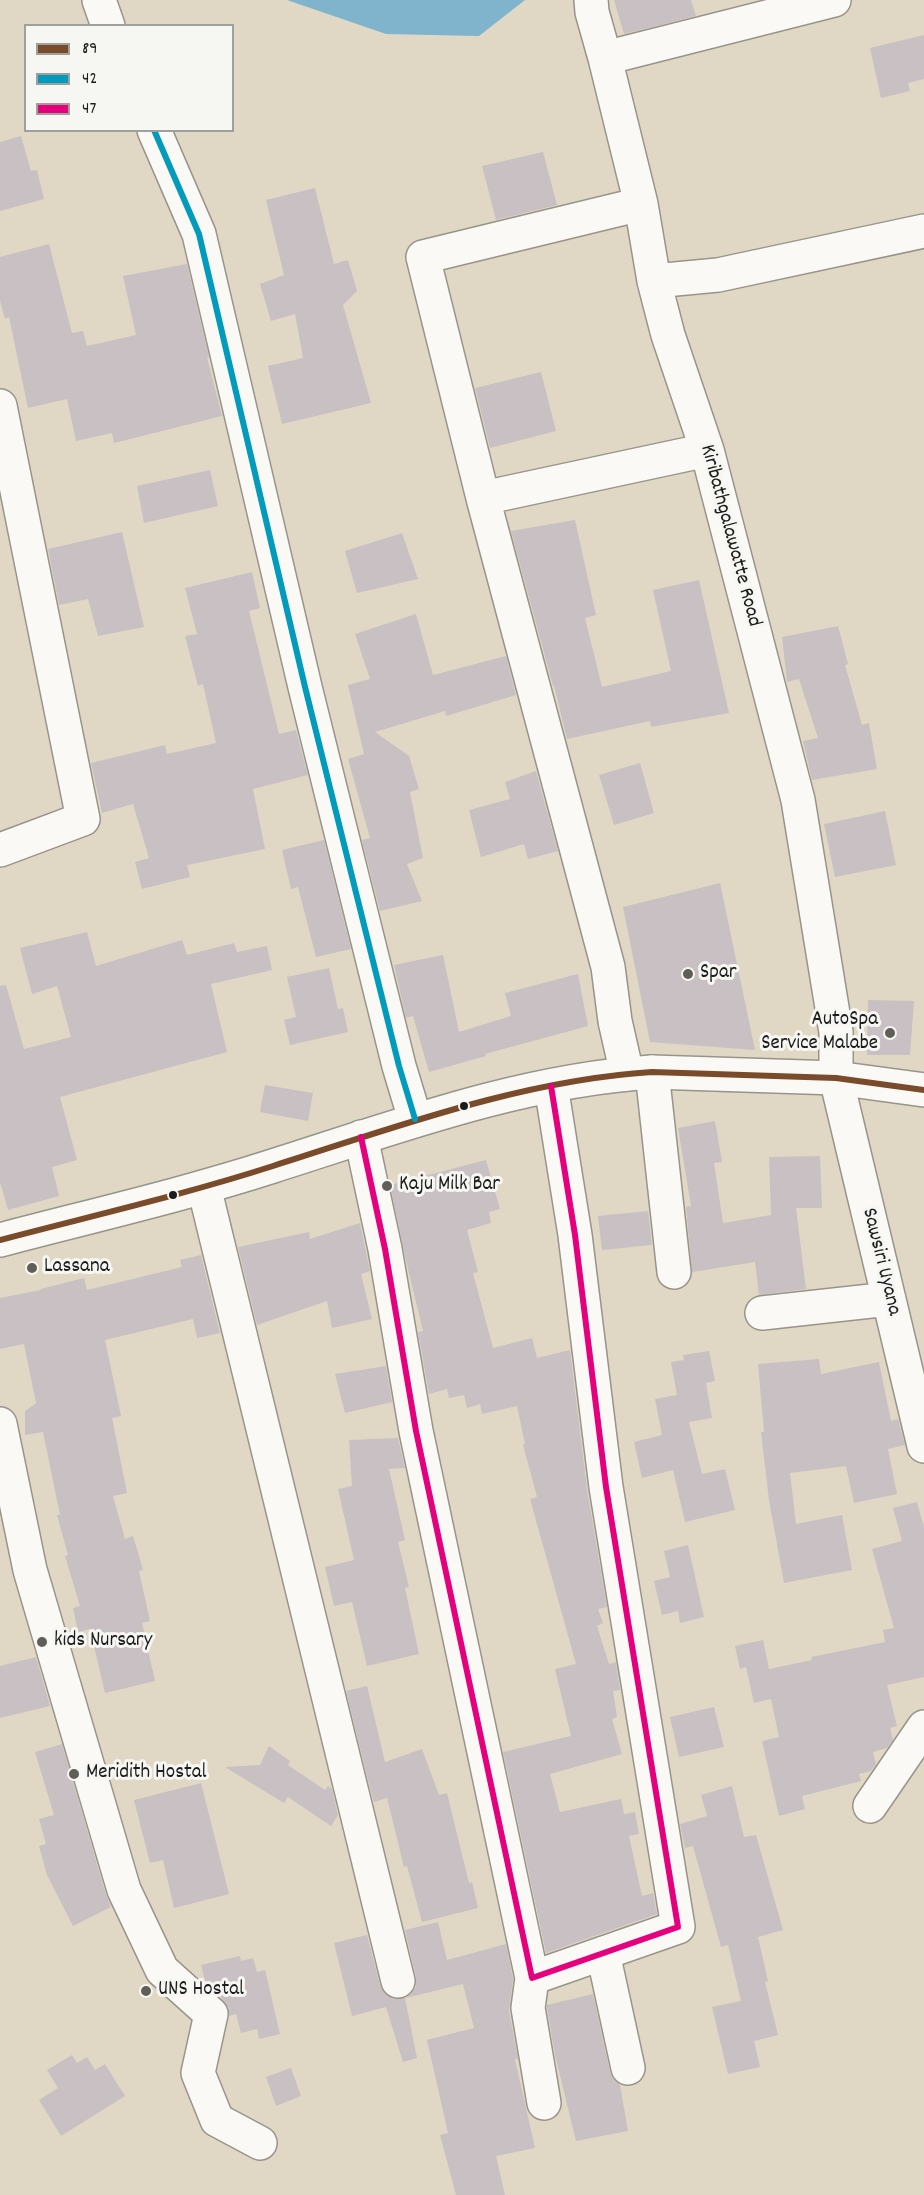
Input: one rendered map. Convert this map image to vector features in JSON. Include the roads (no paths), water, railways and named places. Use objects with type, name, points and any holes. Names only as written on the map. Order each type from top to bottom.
[{"type":"street","points":[[99,0],[107,24]]},
{"type":"street","name":"Kiribathgalawatte Road","points":[[591,0],[592,12],[641,204],[654,281],[668,335],[707,450],[798,800],[836,1032],[836,1078]]},
{"type":"street","points":[[605,58],[834,0]]},
{"type":"street","points":[[155,132],[199,234],[308,698],[399,1066],[415,1119]]},
{"type":"street","points":[[641,204],[423,257],[483,498],[608,967],[615,1021],[640,1073],[674,1272]]},
{"type":"street","points":[[654,281],[718,275],[924,231]]},
{"type":"street","points":[[0,406],[83,819],[0,850]]},
{"type":"street","points":[[483,498],[707,450]]},
{"type":"street","points":[[0,1240],[204,1187],[415,1119],[551,1086],[640,1073],[836,1078],[924,1090]]},
{"type":"street","name":"Sawsiri Uyana","points":[[836,1078],[924,1446]]},
{"type":"street","points":[[532,1978],[678,1928],[606,1487],[575,1234],[551,1086]]},
{"type":"street","points":[[361,1137],[385,1249],[416,1431],[532,1978],[528,2008],[544,2103]]},
{"type":"street","points":[[204,1187],[398,1981]]},
{"type":"street","points":[[762,1313],[889,1299]]},
{"type":"street","points":[[0,1424],[30,1570],[124,1890],[162,1970],[211,2014],[198,2073],[217,2120],[260,2143]]},
{"type":"street","points":[[870,1806],[924,1727]]},
{"type":"street","points":[[603,1953],[628,2068]]},
{"type":"water","points":[[287,0],[525,0],[479,36],[386,34]]},
{"type":"place","name":"Spar","points":[[688,974]]},
{"type":"place","name":"AutoSpa Service Malabe","points":[[890,1033]]},
{"type":"place","name":"Kaju Milk Bar","points":[[387,1186]]},
{"type":"place","name":"Lassana","points":[[32,1268]]},
{"type":"place","name":"kids Nursary","points":[[42,1642]]},
{"type":"place","name":"Meridith Hostal","points":[[74,1774]]},
{"type":"place","name":"UNS Hostal","points":[[146,1991]]}]
